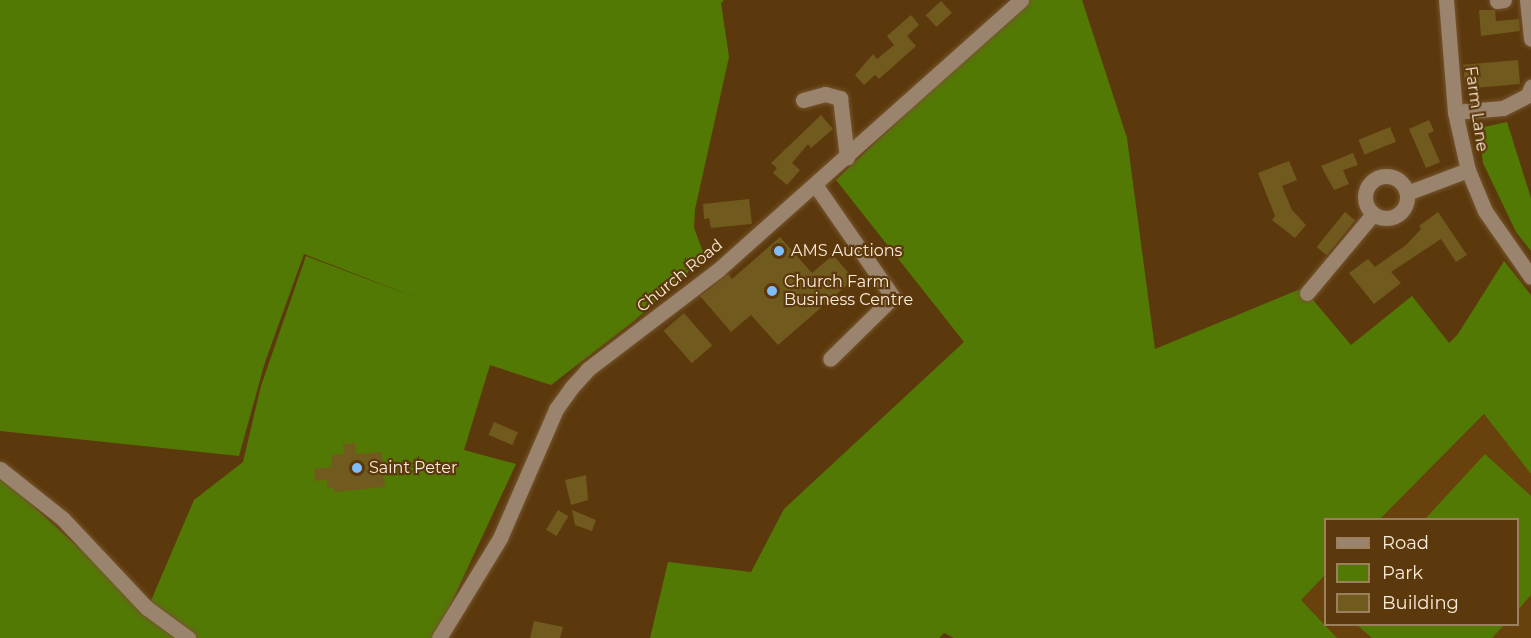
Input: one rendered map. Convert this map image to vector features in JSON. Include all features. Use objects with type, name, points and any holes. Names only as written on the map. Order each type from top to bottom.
[{"type":"street","name":"Church Road","points":[[439,638],[500,538],[556,409],[588,369],[718,270],[816,186],[1021,0]]},
{"type":"street","name":"Farm Lane","points":[[1446,0],[1455,112],[1468,170],[1485,211],[1531,277]]},
{"type":"street","points":[[1497,1],[1504,0]]},
{"type":"street","points":[[1529,8],[1531,39]]},
{"type":"street","points":[[1455,112],[1503,108],[1528,95],[1531,87]]},
{"type":"street","points":[[803,100],[825,94],[840,98],[847,158]]},
{"type":"street","points":[[1407,193],[1468,170]]},
{"type":"street","points":[[1391,177],[1402,183],[1407,193],[1404,209],[1396,216],[1384,219],[1373,214],[1365,195],[1373,180],[1391,177]]},
{"type":"street","points":[[816,186],[893,297],[830,359]]},
{"type":"street","points":[[1307,293],[1373,214]]},
{"type":"street","points":[[0,469],[63,519],[147,608],[188,638]]},
{"type":"shaded area","points":[[1485,414],[1531,474],[1531,638],[1337,638],[1326,626],[1519,626],[1519,518],[1381,518]]},
{"type":"shaded area","points":[[1324,576],[1324,624],[1301,600]]},
{"type":"green space","points":[[0,0],[724,0],[721,3],[729,57],[695,209],[694,228],[705,257],[634,321],[551,385],[490,365],[464,450],[516,464],[435,638],[0,638],[0,476],[147,610],[194,500],[243,462],[261,386],[306,256],[425,301],[304,254],[265,362],[239,456],[0,431]]},
{"type":"green space","points":[[1026,0],[1082,0],[1127,138],[1155,349],[1303,288],[1351,345],[1412,296],[1449,343],[1458,334],[1504,261],[1531,295],[1531,474],[1484,414],[1381,518],[1324,518],[1324,576],[1301,600],[1337,638],[954,638],[944,633],[939,638],[650,638],[668,562],[751,572],[784,509],[964,342],[836,180]]},
{"type":"green space","points":[[1507,122],[1531,198],[1531,251],[1516,232],[1483,163],[1479,128]]},
{"type":"green space","points":[[1485,454],[1531,496],[1531,595],[1519,609],[1519,518],[1426,518]]},
{"type":"green space","points":[[1358,626],[1503,626],[1492,638],[1372,638]]},
{"type":"building","points":[[941,1],[952,13],[937,27],[926,15]]},
{"type":"building","points":[[1479,10],[1495,10],[1496,21],[1519,19],[1520,31],[1481,36]]},
{"type":"building","points":[[911,15],[919,25],[907,36],[916,46],[879,79],[875,75],[864,85],[855,75],[873,54],[877,59],[894,45],[887,36]]},
{"type":"building","points":[[1518,60],[1520,84],[1465,89],[1463,65]]},
{"type":"building","points":[[821,115],[833,129],[811,148],[808,144],[792,163],[800,170],[787,185],[773,173],[777,168],[771,163]]},
{"type":"building","points":[[1429,120],[1434,131],[1428,134],[1440,162],[1426,168],[1409,129]]},
{"type":"building","points":[[1390,127],[1396,142],[1364,155],[1358,140]]},
{"type":"building","points":[[1353,153],[1358,165],[1343,170],[1349,184],[1334,190],[1321,166]]},
{"type":"building","points":[[1289,161],[1297,180],[1282,186],[1292,210],[1306,225],[1295,238],[1272,220],[1275,216],[1258,173]]},
{"type":"building","points":[[749,199],[752,224],[711,228],[709,218],[704,219],[703,204]]},
{"type":"building","points":[[1345,212],[1355,220],[1327,255],[1317,247]]},
{"type":"building","points":[[1438,212],[1467,255],[1456,262],[1441,239],[1391,272],[1401,283],[1374,304],[1349,273],[1368,259],[1375,267],[1406,245],[1421,229],[1419,226]]},
{"type":"building","name":"Church Farm Business Centre","points":[[780,237],[812,273],[833,255],[854,279],[778,345],[751,315],[731,332],[700,296],[728,274],[732,279]]},
{"type":"building","points":[[684,313],[712,345],[692,363],[664,331]]},
{"type":"building","points":[[494,422],[518,432],[512,445],[489,435]]},
{"type":"building","name":"Saint Peter","points":[[355,443],[356,454],[382,452],[385,487],[334,492],[334,488],[327,488],[327,480],[315,481],[314,469],[331,467],[332,455],[344,454],[343,444]]},
{"type":"building","points":[[586,475],[588,500],[571,505],[565,480]]},
{"type":"building","points":[[558,510],[568,516],[556,536],[546,530]]},
{"type":"building","points":[[572,510],[596,520],[592,531],[575,525]]},
{"type":"building","points":[[534,621],[563,627],[560,638],[530,638]]},
{"type":"place","name":"AMS Auctions","points":[[779,251]]},
{"type":"place","name":"Church Farm Business Centre","points":[[772,291]]},
{"type":"place","name":"Saint Peter","points":[[357,468]]}]
